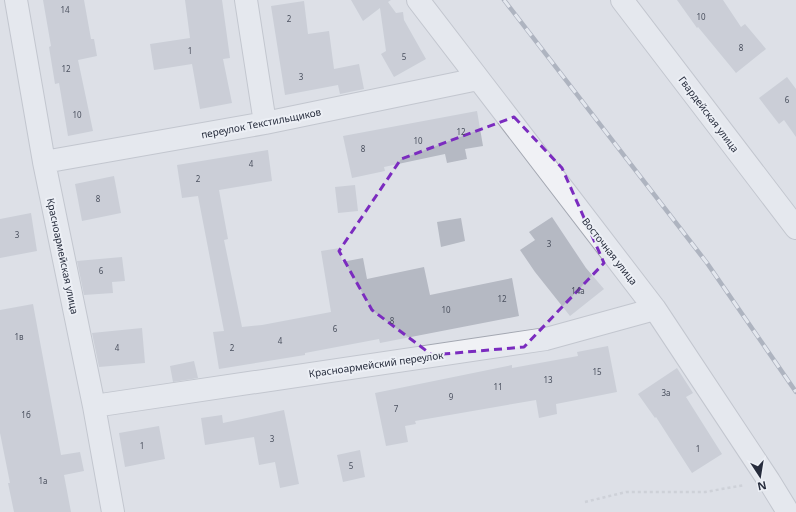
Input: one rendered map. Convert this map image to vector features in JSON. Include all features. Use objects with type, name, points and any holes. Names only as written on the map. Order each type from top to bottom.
[{"type":"street","name":"Красноармейская улица","points":[[16,0],[44,162],[94,406],[113,512]]},
{"type":"street","points":[[246,0],[265,123]]},
{"type":"street","name":"Восточная улица","points":[[418,0],[655,309],[788,512]]},
{"type":"street","name":"Гвардейская улица","points":[[622,0],[796,228]]},
{"type":"street","name":"переулок Текстильщиков","points":[[44,162],[265,123],[478,79]]},
{"type":"street","name":"Красноармейский переулок","points":[[94,406],[546,339],[655,309]]},
{"type":"path","points":[[585,502],[626,492],[705,492],[769,481]]},
{"type":"highlighted area","points":[[514,117],[562,168],[604,263],[524,347],[432,355],[372,310],[339,251],[401,159]]},
{"type":"building","points":[[43,0],[84,0],[91,39],[94,39],[97,56],[78,60],[93,131],[68,136],[59,83],[55,84],[49,47],[51,46]]},
{"type":"building","points":[[185,0],[222,0],[230,58],[223,59],[232,103],[200,109],[192,64],[154,70],[150,44],[190,38]]},
{"type":"building","points":[[351,0],[391,0],[388,2],[396,13],[403,12],[404,20],[426,59],[394,77],[381,54],[386,51],[380,8],[363,21]]},
{"type":"building","points":[[677,0],[723,0],[741,27],[745,24],[766,49],[736,73],[698,27],[697,28]]},
{"type":"building","points":[[304,1],[308,34],[329,31],[334,69],[359,64],[364,89],[340,94],[338,85],[285,95],[271,6]]},
{"type":"building","points":[[787,77],[796,89],[796,137],[784,120],[779,124],[759,98]]},
{"type":"building","points":[[477,111],[483,146],[465,149],[467,159],[447,163],[445,154],[384,167],[385,171],[352,178],[343,136]]},
{"type":"building","points":[[268,150],[272,181],[219,190],[228,239],[224,240],[242,327],[262,325],[331,312],[321,251],[340,248],[342,262],[363,258],[367,279],[424,267],[430,295],[512,278],[519,316],[380,343],[379,339],[305,353],[305,355],[219,369],[213,332],[224,331],[198,196],[182,198],[177,165]]},
{"type":"building","points":[[114,176],[121,213],[82,221],[75,184]]},
{"type":"building","points":[[355,185],[358,211],[338,213],[335,187]]},
{"type":"building","points":[[31,213],[37,251],[0,258],[0,219]]},
{"type":"building","points":[[552,217],[586,268],[604,289],[570,316],[535,272],[520,250],[535,240],[529,232]]},
{"type":"building","points":[[461,218],[465,241],[441,247],[437,222]]},
{"type":"building","points":[[122,257],[125,281],[112,282],[113,293],[84,295],[77,261]]},
{"type":"building","points":[[33,304],[61,455],[80,452],[84,471],[64,475],[71,512],[14,512],[8,483],[10,483],[0,433],[0,310]]},
{"type":"building","points":[[142,328],[145,363],[99,367],[92,333]]},
{"type":"building","points":[[608,346],[617,392],[556,404],[557,414],[539,418],[536,400],[415,421],[416,424],[405,426],[408,442],[386,446],[375,393],[512,365],[512,368],[578,356],[577,352]]},
{"type":"building","points":[[194,361],[198,378],[173,382],[170,366]]},
{"type":"building","points":[[677,368],[693,393],[686,397],[722,454],[692,473],[656,417],[655,418],[638,394]]},
{"type":"building","points":[[284,410],[299,484],[280,488],[275,462],[259,465],[254,437],[205,445],[201,418],[222,415],[223,423]]},
{"type":"building","points":[[159,426],[165,459],[125,467],[119,433]]},
{"type":"building","points":[[360,450],[365,477],[343,482],[337,455]]},
{"type":"railway","points":[[504,0],[707,263],[796,392]]}]
